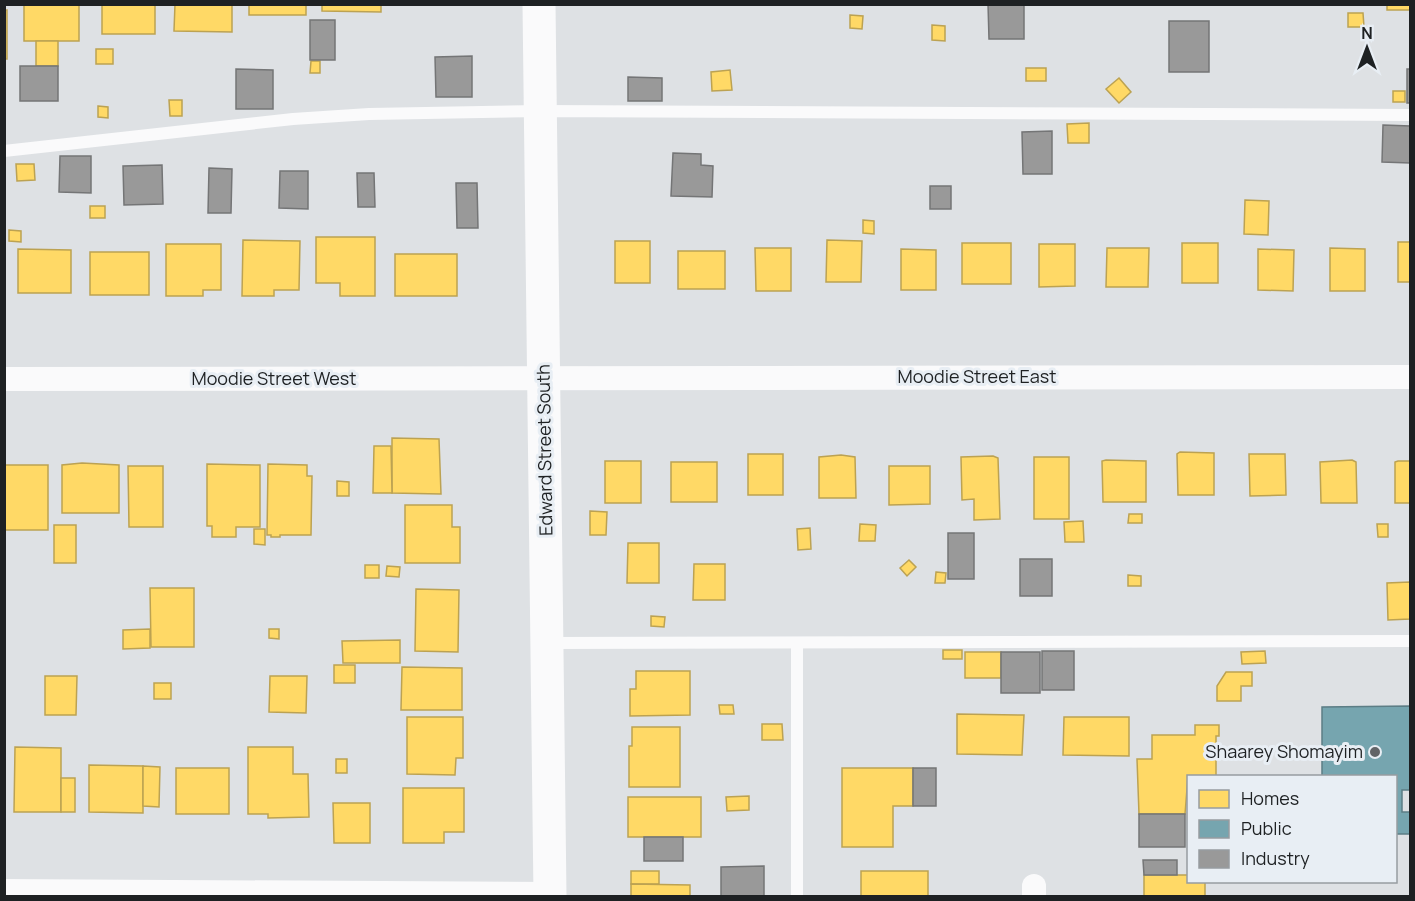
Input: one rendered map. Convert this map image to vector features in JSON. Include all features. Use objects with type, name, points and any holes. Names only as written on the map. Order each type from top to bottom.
[{"type":"main road","name":"Edward Street South","points":[[539,4],[549,643],[550,895]]},
{"type":"street","name":"Moodie Street East","points":[[544,379],[1410,377]]},
{"type":"street","name":"Moodie Street West","points":[[4,379],[544,379]]},
{"type":"street","points":[[4,891],[550,895]]},
{"type":"lane","points":[[4,151],[293,119],[369,114],[540,111],[1410,116]]},
{"type":"lane","points":[[549,643],[796,644],[1410,640]]},
{"type":"lane","points":[[796,644],[797,897]]},
{"type":"building: Homes","points":[[24,4],[79,4],[79,41],[24,41]]},
{"type":"building: Homes","points":[[102,4],[155,4],[155,34],[102,34]]},
{"type":"building: Homes","points":[[175,4],[232,4],[232,32],[174,31]]},
{"type":"building: Homes","points":[[249,4],[306,4],[306,15],[249,15]]},
{"type":"building: Homes","points":[[322,4],[381,4],[381,12],[322,11]]},
{"type":"building: Homes","points":[[1387,4],[1410,4],[1410,10],[1387,10]]},
{"type":"building: Homes","points":[[4,10],[7,10],[7,59],[4,59]]},
{"type":"building: Homes","points":[[1348,13],[1363,13],[1364,27],[1348,27]]},
{"type":"building: Homes","points":[[850,15],[863,16],[862,29],[850,28]]},
{"type":"building: Homes","points":[[932,25],[945,26],[945,41],[932,40]]},
{"type":"building: Homes","points":[[36,41],[58,41],[58,66],[36,66]]},
{"type":"building: Homes","points":[[96,49],[113,49],[113,64],[96,64]]},
{"type":"building: Homes","points":[[311,61],[320,61],[320,73],[310,73]]},
{"type":"building: Homes","points":[[1026,68],[1046,68],[1046,81],[1026,81]]},
{"type":"building: Homes","points":[[730,70],[732,90],[712,91],[711,72]]},
{"type":"building: Homes","points":[[1119,78],[1131,92],[1119,103],[1106,89]]},
{"type":"building: Homes","points":[[1393,91],[1405,91],[1405,102],[1393,102]]},
{"type":"building: Homes","points":[[169,100],[182,100],[182,116],[170,116]]},
{"type":"building: Homes","points":[[98,106],[108,107],[108,118],[98,117]]},
{"type":"building: Homes","points":[[1089,123],[1089,143],[1068,143],[1067,124]]},
{"type":"building: Homes","points":[[16,164],[34,164],[35,180],[17,181]]},
{"type":"building: Homes","points":[[1245,200],[1269,201],[1268,235],[1244,234]]},
{"type":"building: Homes","points":[[90,206],[105,206],[105,218],[90,218]]},
{"type":"building: Homes","points":[[863,220],[874,221],[874,234],[863,233]]},
{"type":"building: Homes","points":[[9,230],[21,231],[21,242],[9,241]]},
{"type":"building: Homes","points":[[316,237],[375,237],[375,296],[340,296],[340,283],[316,283]]},
{"type":"building: Homes","points":[[243,240],[300,241],[299,290],[274,290],[274,296],[242,296]]},
{"type":"building: Homes","points":[[827,240],[862,241],[861,282],[826,282]]},
{"type":"building: Homes","points":[[615,241],[650,241],[650,283],[615,283]]},
{"type":"building: Homes","points":[[1398,242],[1410,242],[1410,282],[1398,282]]},
{"type":"building: Homes","points":[[962,243],[1011,243],[1011,284],[962,284]]},
{"type":"building: Homes","points":[[1182,243],[1218,243],[1218,283],[1182,283]]},
{"type":"building: Homes","points":[[166,244],[221,244],[221,290],[203,290],[203,296],[166,296]]},
{"type":"building: Homes","points":[[1039,244],[1075,244],[1075,286],[1039,287]]},
{"type":"building: Homes","points":[[755,248],[791,248],[791,291],[756,291]]},
{"type":"building: Homes","points":[[1107,248],[1149,248],[1148,287],[1106,287]]},
{"type":"building: Homes","points":[[1330,248],[1365,249],[1365,291],[1330,291]]},
{"type":"building: Homes","points":[[18,249],[71,250],[71,293],[18,293]]},
{"type":"building: Homes","points":[[901,249],[936,250],[936,290],[901,290]]},
{"type":"building: Homes","points":[[1258,249],[1294,250],[1293,291],[1258,290]]},
{"type":"building: Homes","points":[[678,251],[725,251],[725,289],[678,289]]},
{"type":"building: Homes","points":[[90,252],[149,252],[149,295],[90,295]]},
{"type":"building: Homes","points":[[395,254],[457,254],[457,296],[395,296]]},
{"type":"building: Homes","points":[[392,438],[439,439],[441,494],[392,493]]},
{"type":"building: Homes","points":[[374,446],[391,446],[392,493],[373,493]]},
{"type":"building: Homes","points":[[1180,452],[1214,453],[1214,495],[1178,495],[1177,454]]},
{"type":"building: Homes","points":[[748,454],[783,454],[783,495],[748,495]]},
{"type":"building: Homes","points":[[1249,454],[1285,454],[1286,495],[1250,496]]},
{"type":"building: Homes","points":[[841,455],[855,457],[856,498],[819,498],[819,457]]},
{"type":"building: Homes","points":[[993,456],[998,458],[1000,519],[974,520],[974,499],[962,500],[961,457]]},
{"type":"building: Homes","points":[[1034,457],[1069,457],[1069,519],[1034,519]]},
{"type":"building: Homes","points":[[1352,460],[1356,462],[1357,503],[1321,503],[1320,462]]},
{"type":"building: Homes","points":[[605,461],[641,461],[641,503],[605,503]]},
{"type":"building: Homes","points":[[1102,461],[1146,461],[1146,502],[1103,502]]},
{"type":"building: Homes","points":[[1410,461],[1410,503],[1395,503],[1395,462]]},
{"type":"building: Homes","points":[[671,462],[717,462],[717,502],[671,502]]},
{"type":"building: Homes","points":[[82,463],[119,465],[119,513],[62,513],[62,465]]},
{"type":"building: Homes","points":[[207,464],[260,465],[260,527],[236,527],[236,537],[212,537],[212,526],[207,526]]},
{"type":"building: Homes","points":[[268,464],[307,465],[307,476],[312,476],[311,535],[271,537],[267,535]]},
{"type":"building: Homes","points":[[4,465],[48,465],[48,530],[4,530]]},
{"type":"building: Homes","points":[[128,466],[163,466],[163,527],[129,527]]},
{"type":"building: Homes","points":[[889,466],[930,466],[930,504],[889,505]]},
{"type":"building: Homes","points":[[337,481],[349,482],[349,496],[337,496]]},
{"type":"building: Homes","points":[[405,505],[452,505],[452,527],[460,527],[460,563],[405,563]]},
{"type":"building: Homes","points":[[590,511],[607,512],[606,535],[590,535]]},
{"type":"building: Homes","points":[[1129,514],[1142,514],[1142,523],[1128,523]]},
{"type":"building: Homes","points":[[1083,521],[1084,542],[1065,542],[1064,522]]},
{"type":"building: Homes","points":[[860,524],[876,525],[875,541],[859,541]]},
{"type":"building: Homes","points":[[1377,524],[1388,524],[1388,537],[1378,537]]},
{"type":"building: Homes","points":[[54,525],[76,525],[76,563],[54,563]]},
{"type":"building: Homes","points":[[810,528],[811,549],[798,550],[797,529]]},
{"type":"building: Homes","points":[[254,529],[265,529],[265,545],[254,544]]},
{"type":"building: Homes","points":[[628,543],[659,543],[659,583],[627,583]]},
{"type":"building: Homes","points":[[909,560],[916,567],[907,576],[900,568]]},
{"type":"building: Homes","points":[[694,564],[725,564],[725,600],[693,600]]},
{"type":"building: Homes","points":[[365,565],[379,565],[379,578],[365,578]]},
{"type":"building: Homes","points":[[387,566],[400,567],[399,577],[386,576]]},
{"type":"building: Homes","points":[[936,572],[946,573],[945,583],[935,583]]},
{"type":"building: Homes","points":[[1128,575],[1141,576],[1141,586],[1128,586]]},
{"type":"building: Homes","points":[[1410,582],[1410,619],[1388,620],[1387,583]]},
{"type":"building: Homes","points":[[150,588],[194,588],[194,647],[151,647]]},
{"type":"building: Homes","points":[[416,589],[459,590],[458,652],[415,651]]},
{"type":"building: Homes","points":[[651,616],[665,617],[664,627],[651,626]]},
{"type":"building: Homes","points":[[150,629],[150,648],[123,649],[123,630]]},
{"type":"building: Homes","points":[[269,629],[279,629],[279,639],[269,638]]},
{"type":"building: Homes","points":[[400,640],[400,663],[343,663],[342,641]]},
{"type":"building: Homes","points":[[943,650],[962,650],[962,659],[943,659]]},
{"type":"building: Homes","points":[[1265,651],[1266,663],[1242,664],[1241,652]]},
{"type":"building: Homes","points":[[965,652],[1001,652],[1001,678],[965,678]]},
{"type":"building: Homes","points":[[334,665],[355,665],[355,683],[334,683]]},
{"type":"building: Homes","points":[[402,667],[462,668],[462,710],[401,710]]},
{"type":"building: Homes","points":[[636,671],[690,671],[690,715],[630,716],[630,689],[636,689]]},
{"type":"building: Homes","points":[[1226,672],[1252,672],[1252,686],[1241,686],[1241,701],[1217,701],[1217,686]]},
{"type":"building: Homes","points":[[45,676],[77,676],[76,715],[45,715]]},
{"type":"building: Homes","points":[[270,676],[307,676],[306,713],[269,712]]},
{"type":"building: Homes","points":[[154,683],[171,683],[171,699],[154,699]]},
{"type":"building: Homes","points":[[719,705],[733,705],[734,714],[720,714]]},
{"type":"building: Homes","points":[[957,714],[1024,715],[1022,755],[957,754]]},
{"type":"building: Homes","points":[[407,717],[463,717],[463,758],[456,758],[455,775],[407,774]]},
{"type":"building: Homes","points":[[1064,717],[1129,717],[1129,756],[1063,755]]},
{"type":"building: Homes","points":[[762,724],[782,724],[783,740],[762,740]]},
{"type":"building: Homes","points":[[1195,725],[1219,725],[1219,736],[1216,736],[1216,775],[1187,775],[1185,814],[1139,814],[1137,759],[1152,759],[1152,735],[1195,735]]},
{"type":"building: Homes","points":[[632,727],[680,727],[680,787],[629,787],[629,746],[632,746]]},
{"type":"building: Homes","points":[[15,747],[61,748],[61,812],[14,812]]},
{"type":"building: Homes","points":[[248,747],[293,747],[293,774],[308,774],[309,817],[268,818],[268,814],[248,814]]},
{"type":"building: Homes","points":[[336,759],[347,759],[347,773],[336,773]]},
{"type":"building: Homes","points":[[89,765],[143,766],[143,813],[89,812]]},
{"type":"building: Homes","points":[[143,766],[160,767],[159,807],[143,806]]},
{"type":"building: Homes","points":[[176,768],[229,768],[229,814],[176,814]]},
{"type":"building: Homes","points":[[842,768],[913,768],[913,806],[893,806],[893,847],[842,847]]},
{"type":"building: Homes","points":[[61,778],[75,778],[75,812],[61,812]]},
{"type":"building: Homes","points":[[403,788],[464,788],[464,832],[444,832],[444,843],[403,843]]},
{"type":"building: Homes","points":[[749,796],[749,810],[727,811],[726,797]]},
{"type":"building: Homes","points":[[628,797],[701,797],[701,837],[628,837]]},
{"type":"building: Homes","points":[[333,803],[370,803],[370,843],[334,843]]},
{"type":"building: Homes","points":[[631,871],[659,871],[659,884],[631,884]]},
{"type":"building: Homes","points":[[861,871],[928,871],[928,896],[861,896]]},
{"type":"building: Homes","points":[[1144,875],[1187,875],[1187,883],[1205,883],[1205,896],[1144,896]]},
{"type":"building: Homes","points":[[631,884],[690,885],[690,896],[631,896]]},
{"type":"building: Public","points":[[1410,706],[1410,790],[1402,790],[1402,812],[1410,812],[1410,834],[1397,834],[1397,775],[1322,775],[1322,707]]},
{"type":"building: Industry","points":[[988,4],[1024,4],[1024,39],[989,39]]},
{"type":"building: Industry","points":[[310,20],[335,20],[335,60],[310,60]]},
{"type":"building: Industry","points":[[1169,21],[1209,21],[1209,72],[1169,72]]},
{"type":"building: Industry","points":[[472,56],[472,97],[436,97],[435,57]]},
{"type":"building: Industry","points":[[20,66],[58,66],[58,101],[20,101]]},
{"type":"building: Industry","points":[[236,69],[273,70],[273,109],[236,109]]},
{"type":"building: Industry","points":[[1407,69],[1410,69],[1410,103],[1407,103]]},
{"type":"building: Industry","points":[[628,77],[662,78],[662,101],[628,101]]},
{"type":"building: Industry","points":[[1383,125],[1410,126],[1410,163],[1382,162]]},
{"type":"building: Industry","points":[[1052,131],[1052,174],[1023,174],[1022,132]]},
{"type":"building: Industry","points":[[673,153],[701,154],[701,165],[713,166],[712,197],[671,196]]},
{"type":"building: Industry","points":[[60,156],[91,156],[91,193],[59,192]]},
{"type":"building: Industry","points":[[162,165],[163,204],[124,205],[123,166]]},
{"type":"building: Industry","points":[[209,168],[232,169],[231,213],[208,213]]},
{"type":"building: Industry","points":[[280,171],[308,171],[308,209],[279,208]]},
{"type":"building: Industry","points":[[357,173],[374,173],[375,207],[358,207]]},
{"type":"building: Industry","points":[[456,183],[477,183],[478,228],[457,228]]},
{"type":"building: Industry","points":[[930,186],[951,186],[951,209],[930,209]]},
{"type":"building: Industry","points":[[948,533],[974,533],[974,579],[948,579]]},
{"type":"building: Industry","points":[[1020,559],[1052,559],[1052,596],[1020,596]]},
{"type":"building: Industry","points":[[1042,651],[1074,651],[1074,690],[1042,690]]},
{"type":"building: Industry","points":[[1001,652],[1040,652],[1040,693],[1001,693]]},
{"type":"building: Industry","points":[[913,768],[936,768],[936,806],[913,806]]},
{"type":"building: Industry","points":[[1139,814],[1185,814],[1185,847],[1139,847]]},
{"type":"building: Industry","points":[[644,837],[683,837],[683,861],[644,861]]},
{"type":"building: Industry","points":[[1143,860],[1177,860],[1177,875],[1144,875]]},
{"type":"building: Industry","points":[[764,866],[764,896],[721,896],[721,867]]},
{"type":"place","name":"Shaarey Shomayim","points":[[1375,752]]}]
